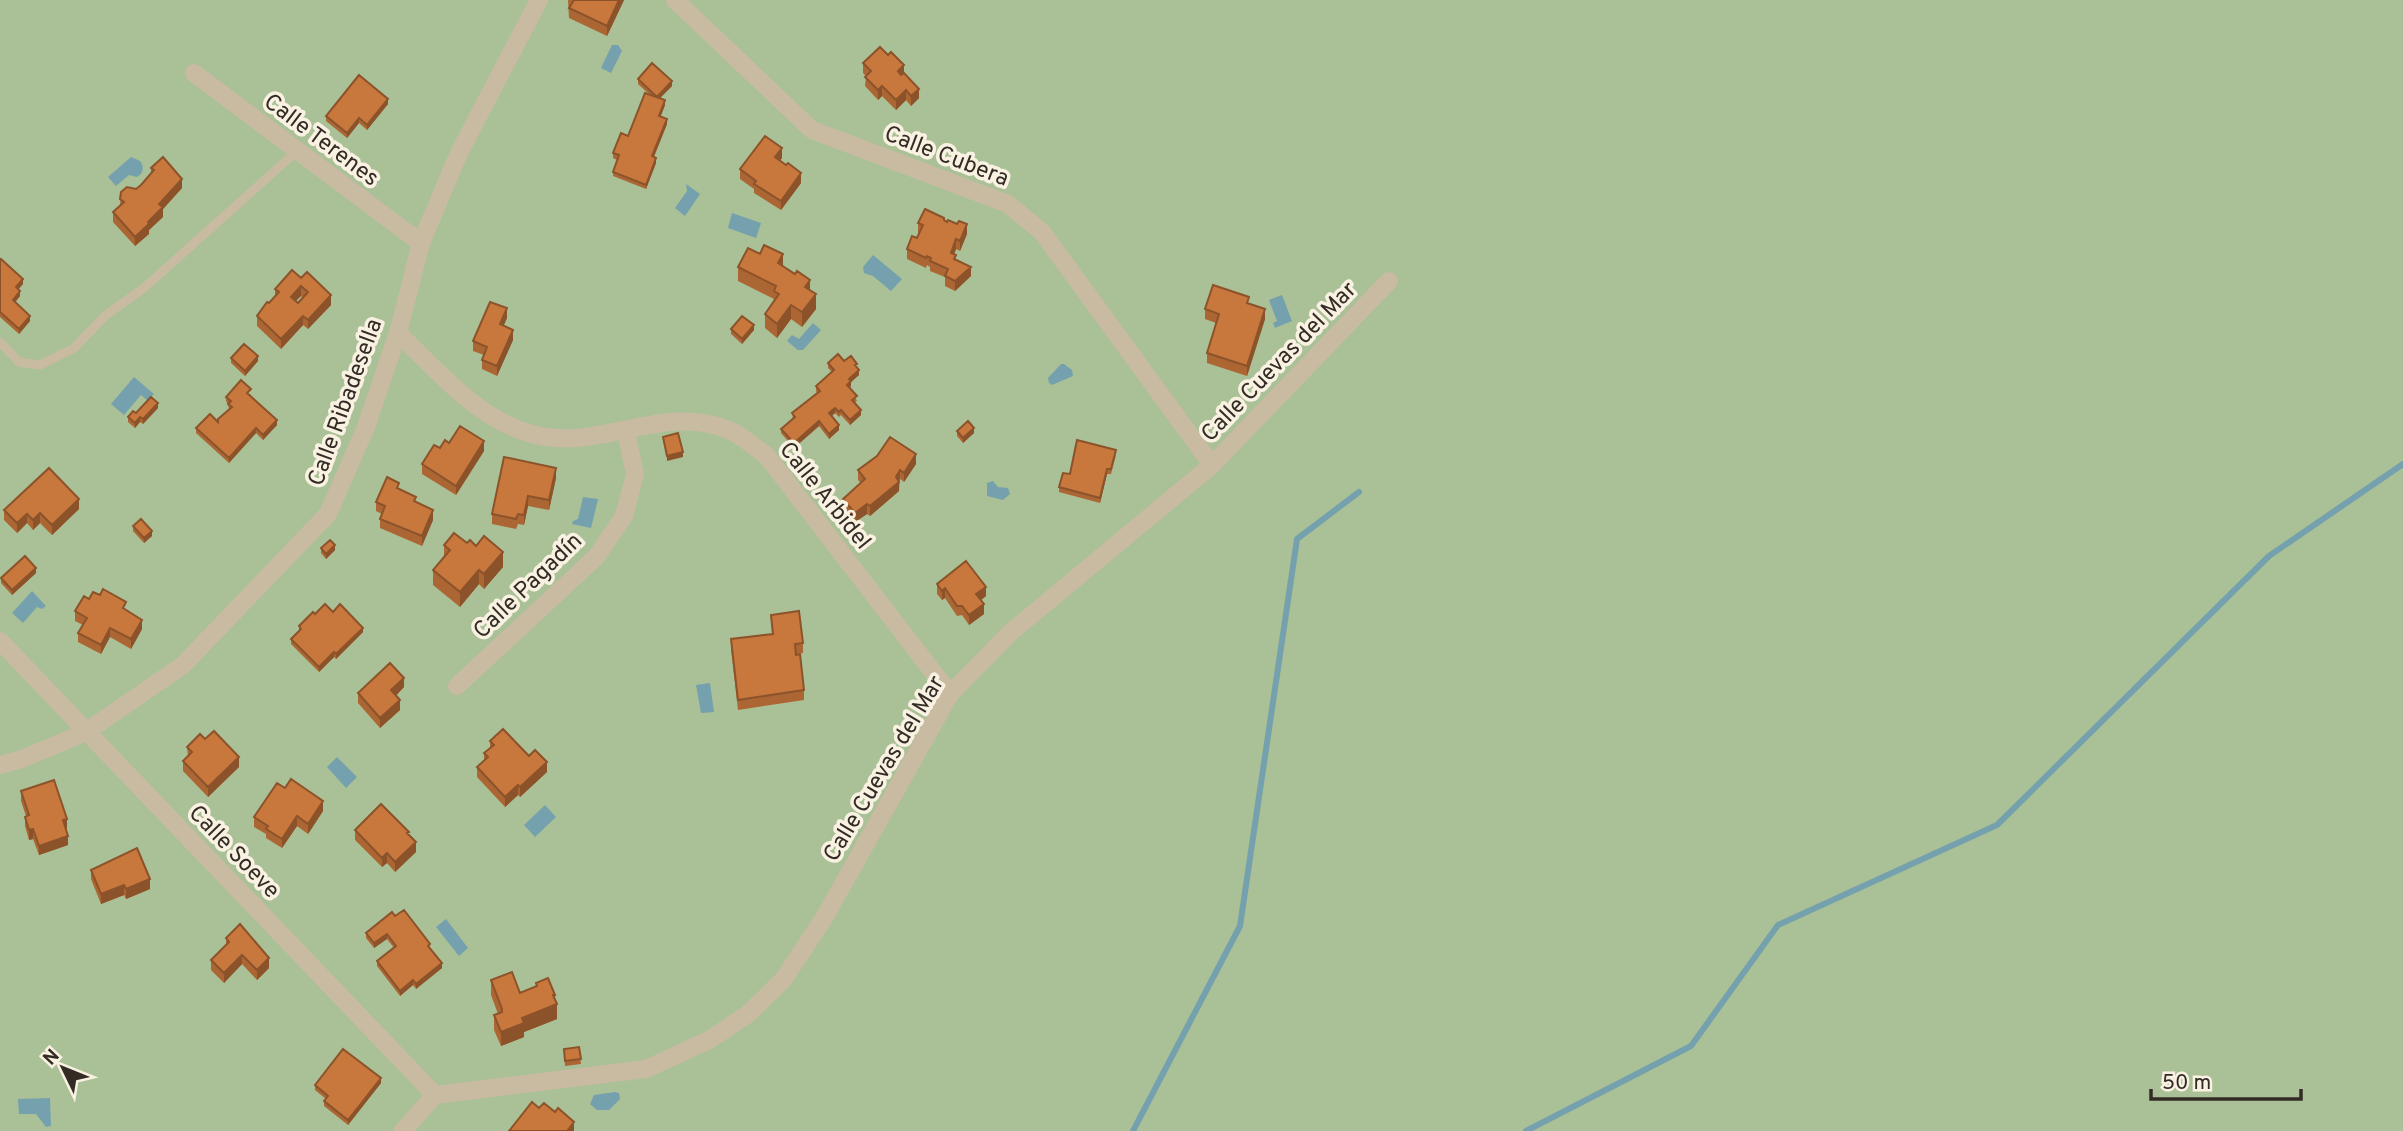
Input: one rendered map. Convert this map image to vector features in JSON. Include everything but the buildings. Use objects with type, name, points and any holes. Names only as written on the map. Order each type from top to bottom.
[{"type":"street","name":"Calle Ribadesella","points":[[0,765],[22,760],[86,732],[183,665],[328,514],[366,428],[398,333],[421,243],[459,153],[538,0]]},
{"type":"street","name":"Calle Cubera","points":[[675,0],[812,130],[1008,204],[1042,232],[1212,465]]},
{"type":"street","name":"Calle Terenes","points":[[194,73],[421,243]]},
{"type":"street","name":"Calle Cuevas del Mar","points":[[435,1095],[646,1069],[709,1041],[748,1014],[783,980],[824,918],[950,694],[1011,632],[1212,465],[1389,281]]},
{"type":"street","name":"Calle Arbidel","points":[[398,333],[473,404],[502,422],[532,434],[562,440],[626,431],[661,422],[699,422],[732,431],[766,456],[950,694]]},
{"type":"street","name":"Calle Pagadín","points":[[457,686],[596,557],[624,516],[635,474],[626,431]]},
{"type":"street","name":"Calle Soeve","points":[[0,641],[435,1095]]},
{"type":"street","points":[[403,1131],[435,1095]]},
{"type":"lane","points":[[0,342],[19,362],[40,365],[74,348],[106,315],[144,288],[297,151]]},
{"type":"green space","points":[[0,0],[2403,0],[2403,1131],[0,1131]]},
{"type":"water","points":[[612,45],[618,45],[622,51],[611,73],[601,68]]},
{"type":"water","points":[[131,157],[140,161],[142,171],[137,177],[129,175],[116,186],[108,177]]},
{"type":"water","points":[[686,184],[700,194],[685,216],[675,208],[687,191]]},
{"type":"water","points":[[732,213],[761,223],[756,238],[728,228]]},
{"type":"water","points":[[873,255],[902,279],[891,291],[873,276],[864,273],[863,267]]},
{"type":"water","points":[[1282,295],[1292,321],[1275,328],[1273,323],[1277,321],[1269,300]]},
{"type":"water","points":[[813,323],[821,330],[803,350],[798,350],[787,341],[792,335],[799,339]]},
{"type":"water","points":[[1061,364],[1072,370],[1073,376],[1052,385],[1048,378]]},
{"type":"water","points":[[134,377],[154,394],[148,401],[141,395],[124,415],[111,404]]},
{"type":"water","points":[[993,481],[998,487],[1008,488],[1010,494],[1003,500],[987,496],[987,483]]},
{"type":"water","points":[[583,497],[598,499],[591,528],[572,524],[578,519]]},
{"type":"water","points":[[32,591],[46,606],[42,609],[37,607],[23,623],[12,613]]},
{"type":"water","points":[[710,683],[714,712],[701,713],[696,685]]},
{"type":"water","points":[[337,757],[357,777],[346,788],[327,767]]},
{"type":"water","points":[[545,805],[556,817],[535,837],[524,825]]},
{"type":"water","points":[[446,919],[468,948],[459,956],[436,927]]},
{"type":"water","points":[[619,1093],[620,1099],[609,1110],[597,1110],[590,1104],[594,1095]]},
{"type":"water","points":[[50,1098],[51,1126],[46,1127],[36,1114],[19,1114],[18,1099]]},
{"type":"waterway","points":[[1526,1131],[1691,1046],[1778,925],[1997,825],[2269,556],[2403,464]]},
{"type":"waterway","points":[[1133,1131],[1240,926],[1297,539],[1359,492]]}]
